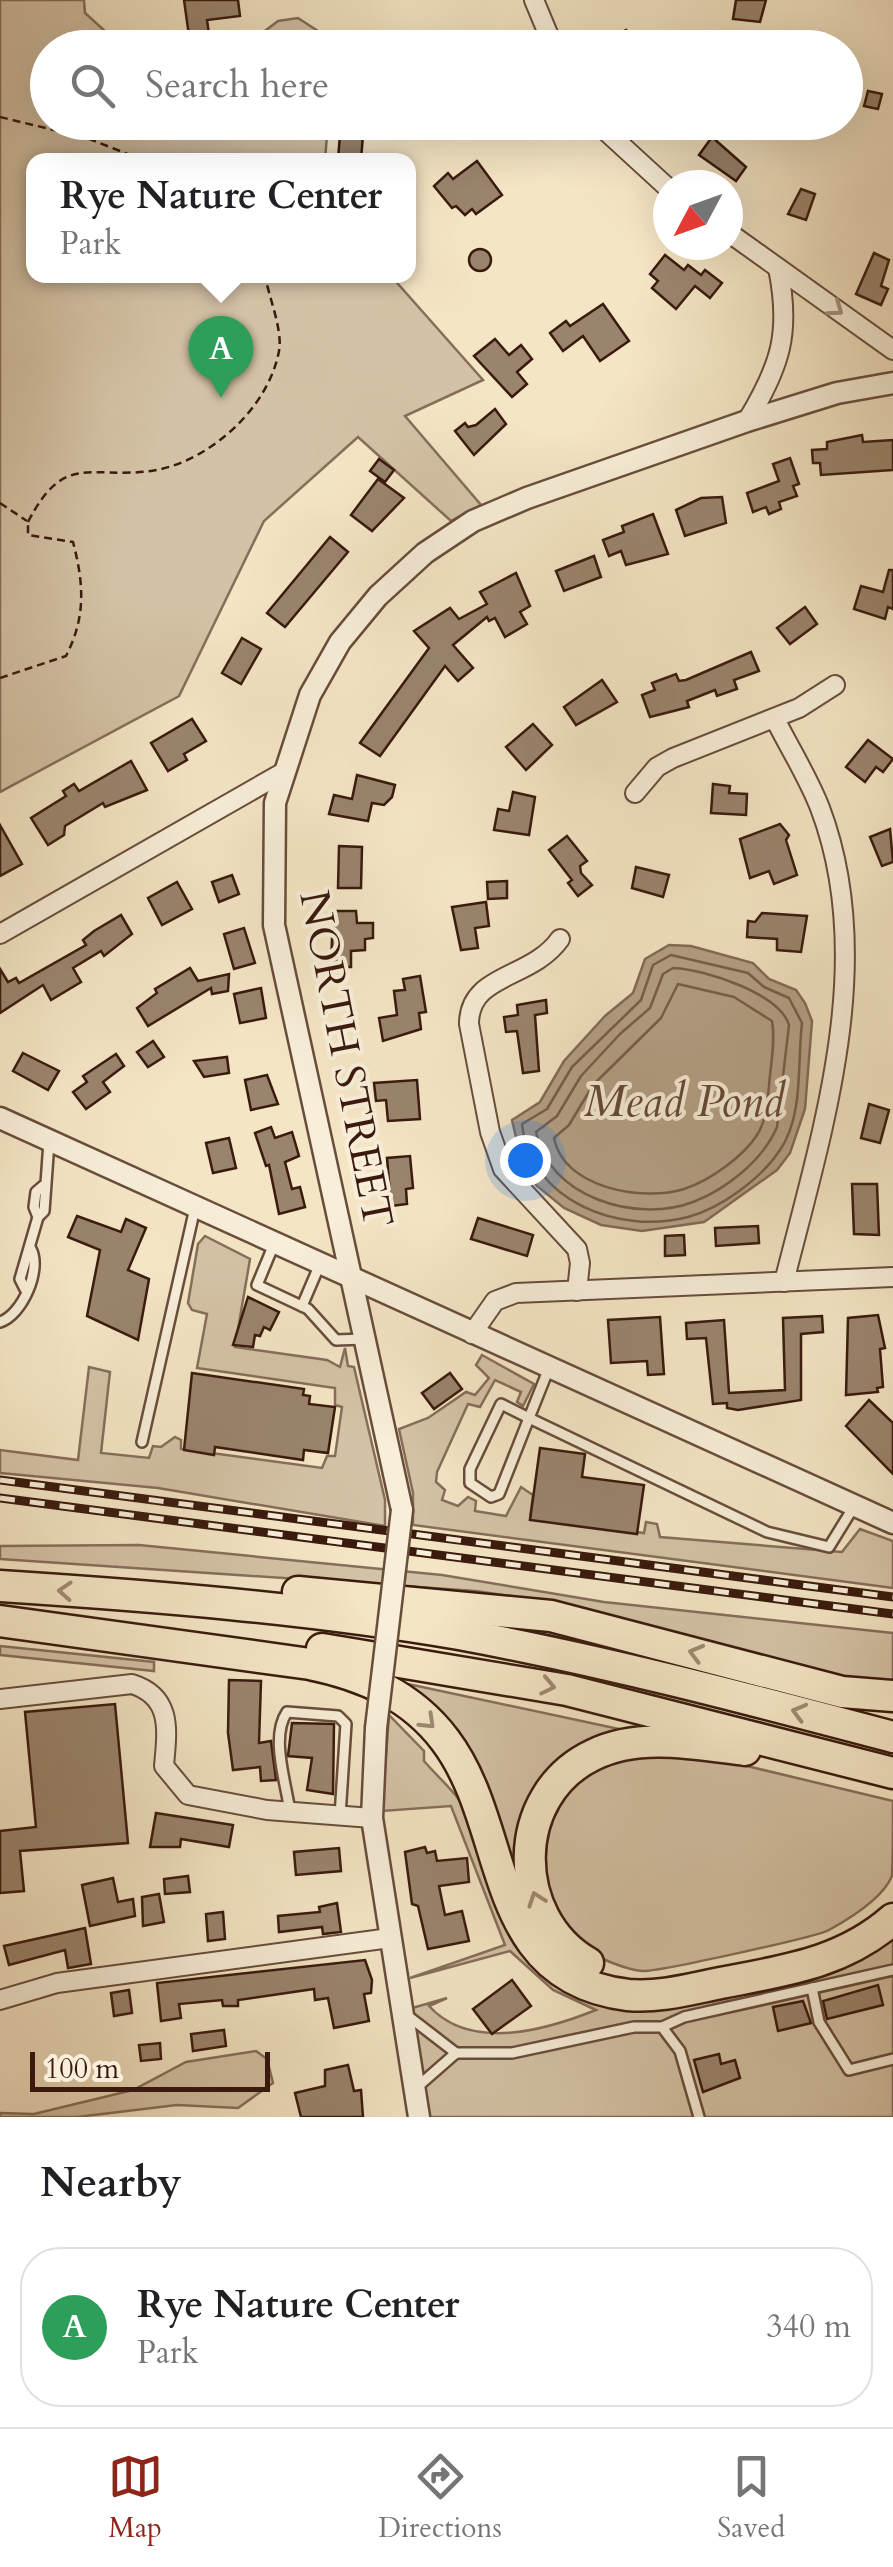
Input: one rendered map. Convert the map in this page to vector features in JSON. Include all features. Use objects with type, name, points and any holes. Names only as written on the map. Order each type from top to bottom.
[{"type":"highway","points":[[0,1586],[266,1608],[456,1634],[646,1673],[893,1737]]},
{"type":"highway","points":[[111,1594],[173,1590],[298,1592],[526,1611],[856,1695],[893,1696]]},
{"type":"highway","points":[[0,1621],[225,1638],[417,1663],[624,1703],[885,1771]]},
{"type":"highway","points":[[0,1621],[310,1664],[349,1673],[389,1691],[434,1727],[457,1758],[512,1908],[531,1941],[558,1967],[592,1986],[648,1996],[801,1968],[843,1953],[893,1919]]},
{"type":"highway","points":[[885,1771],[686,1743],[610,1748],[580,1762],[548,1794],[531,1835],[530,1882],[548,1926],[570,1952],[598,1968],[631,1977],[678,1973],[818,1945],[854,1928],[893,1894]]},
{"type":"street","points":[[534,0],[546,30]]},
{"type":"street","points":[[616,140],[653,174]]},
{"type":"street","points":[[743,243],[893,350]]},
{"type":"street","points":[[747,420],[781,357],[784,310],[778,268]]},
{"type":"street","name":"NORTH STREET","points":[[419,2117],[372,1818],[376,1728],[402,1510],[274,925],[272,834],[282,773],[310,695],[340,642],[378,596],[425,553],[473,521],[747,420],[837,393],[893,383]]},
{"type":"street","points":[[635,793],[657,767],[672,758],[775,720],[835,684]]},
{"type":"street","points":[[775,720],[828,834],[839,884],[843,945],[832,1086],[784,1282]]},
{"type":"street","points":[[0,934],[282,773]]},
{"type":"street","points":[[560,939],[534,966],[480,991],[469,1011],[469,1024],[496,1153],[514,1184],[577,1249],[577,1291]]},
{"type":"street","points":[[0,1118],[893,1523]]},
{"type":"street","points":[[472,1334],[487,1310],[506,1294],[893,1277]]},
{"type":"street","points":[[0,1699],[132,1684],[148,1689],[164,1707],[168,1722],[164,1766],[176,1787],[205,1800],[372,1818]]},
{"type":"street","points":[[0,2000],[57,1983],[390,1938]]},
{"type":"lane","points":[[0,1322],[13,1316],[25,1289],[20,1279],[38,1216],[36,1192],[43,1186],[49,1142]]},
{"type":"lane","points":[[142,1442],[195,1208]]},
{"type":"lane","points":[[274,1244],[258,1285],[302,1306],[336,1340],[366,1338]]},
{"type":"lane","points":[[302,1306],[320,1264]]},
{"type":"lane","points":[[549,1368],[529,1418],[498,1494],[491,1497],[477,1491],[470,1483],[470,1469],[501,1404],[529,1418],[767,1532],[829,1546],[855,1506]]},
{"type":"lane","points":[[290,1812],[280,1750],[284,1716],[288,1712],[338,1716],[346,1724],[340,1816]]},
{"type":"lane","points":[[402,2012],[456,2054],[512,2053],[634,2027],[662,2027],[684,2017],[893,1970]]},
{"type":"lane","points":[[812,1988],[819,2022],[848,2070],[893,2059]]},
{"type":"lane","points":[[662,2027],[680,2051],[699,2117]]},
{"type":"lane","points":[[414,2090],[456,2054]]},
{"type":"path","points":[[0,116],[30,124]]},
{"type":"path","points":[[92,140],[125,153]]},
{"type":"path","points":[[0,678],[66,656],[78,632],[84,596],[73,542],[28,535],[28,522],[44,490],[84,470],[151,471],[207,454],[260,396],[280,349],[266,283]]},
{"type":"path","points":[[0,503],[28,522]]},
{"type":"shaded area","points":[[0,0],[84,0],[85,13],[104,30],[30,30],[30,140],[327,140],[326,153],[26,153],[26,283],[397,283],[483,380],[405,416],[481,505],[451,521],[358,437],[264,521],[179,696],[0,792]]},
{"type":"shaded area","points":[[298,18],[316,30],[266,30],[278,21]]},
{"type":"shaded area","points":[[205,1236],[250,1259],[235,1347],[327,1360],[340,1367],[345,1348],[348,1366],[354,1367],[385,1500],[385,1526],[158,1488],[0,1473],[0,1450],[78,1460],[89,1367],[110,1372],[101,1453],[149,1458],[153,1446],[161,1447],[175,1437],[181,1440],[181,1449],[322,1468],[327,1456],[335,1456],[342,1407],[335,1405],[335,1388],[197,1368],[207,1314],[192,1310],[188,1303],[198,1244]]},
{"type":"shaded area","points":[[482,1355],[534,1384],[523,1406],[517,1402],[521,1392],[495,1380],[480,1407],[468,1404],[437,1472],[436,1482],[445,1490],[442,1500],[458,1506],[468,1497],[476,1501],[475,1511],[506,1516],[521,1487],[533,1495],[530,1519],[644,1533],[646,1522],[657,1524],[660,1537],[842,1552],[860,1529],[893,1541],[893,1588],[413,1525],[413,1493],[399,1429],[428,1418],[466,1392],[475,1395],[489,1378],[476,1365]]},
{"type":"shaded area","points":[[139,1545],[442,1575],[604,1602],[893,1633],[893,1682],[871,1686],[543,1601],[476,1591],[0,1559],[0,1546]]},
{"type":"shaded area","points":[[0,1646],[154,1662],[154,1671],[0,1655]]},
{"type":"shaded area","points":[[408,1684],[647,1735],[599,1746],[521,1826],[553,1957]]},
{"type":"shaded area","points":[[389,1715],[424,1751],[424,1761],[468,1813],[512,1938],[542,1972],[581,1996],[625,2009],[694,2004],[822,1977],[860,1961],[893,1935],[893,2117],[419,2117],[402,2011],[447,1998],[429,2006],[446,2020],[466,2029],[510,2033],[596,2010],[553,1990],[510,1951],[410,1978],[505,1945],[451,1806],[382,1811]]},
{"type":"shaded area","points":[[639,1754],[701,1755],[893,1801],[892,1876],[888,1884],[873,1900],[829,1930],[797,1939],[644,1971],[594,1955],[574,1942],[559,1923],[550,1901],[544,1850],[549,1825],[558,1802],[578,1776],[602,1763]]},
{"type":"shaded area","points":[[256,2051],[267,2059],[273,2083],[238,2108],[177,2105],[77,2117],[0,2117],[0,2113],[34,2114],[133,2090],[186,2062]]},
{"type":"water","name":"Mead Pond","points":[[669,945],[691,946],[753,963],[769,979],[796,990],[812,1021],[805,1109],[790,1153],[777,1170],[704,1222],[642,1231],[601,1225],[564,1208],[537,1186],[523,1167],[512,1120],[540,1102],[564,1061],[605,1016],[633,993],[645,959]]},
{"type":"building","points":[[184,0],[238,0],[240,16],[207,20],[208,30],[188,30]]},
{"type":"building","points":[[736,0],[766,0],[760,22],[733,19]]},
{"type":"building","points":[[868,91],[882,94],[878,109],[864,106]]},
{"type":"building","points":[[340,140],[363,140],[362,153],[339,153]]},
{"type":"building","points":[[710,140],[715,140],[746,167],[743,171],[720,170],[699,155]]},
{"type":"building","points":[[477,161],[502,195],[476,214],[472,209],[465,215],[456,206],[452,208],[434,186],[448,173],[453,179]]},
{"type":"building","points":[[801,189],[815,194],[806,220],[788,214]]},
{"type":"building","points":[[476,249],[484,249],[491,260],[484,271],[476,271],[469,264],[469,256]]},
{"type":"building","points":[[874,253],[889,260],[881,286],[888,289],[881,305],[856,294]]},
{"type":"building","points":[[661,260],[671,260],[684,270],[688,265],[701,275],[705,270],[722,283],[710,298],[695,286],[676,309],[652,288],[658,281],[650,274]]},
{"type":"building","points":[[603,304],[629,341],[600,361],[583,336],[563,351],[550,333],[566,321],[570,326]]},
{"type":"building","points":[[495,339],[509,355],[521,345],[532,359],[517,372],[527,384],[512,397],[474,356]]},
{"type":"building","points":[[495,409],[506,424],[474,455],[455,431],[465,423],[468,427],[476,425]]},
{"type":"building","points":[[862,435],[863,442],[893,440],[893,470],[821,475],[820,463],[813,463],[812,450],[827,449],[827,442]]},
{"type":"building","points":[[790,458],[799,484],[793,486],[797,496],[779,502],[781,509],[769,514],[766,507],[753,512],[747,493],[779,481],[773,464]]},
{"type":"building","points":[[379,459],[394,470],[385,482],[370,471]]},
{"type":"building","points":[[378,479],[404,498],[372,531],[351,515]]},
{"type":"building","points":[[722,497],[726,523],[685,536],[676,510],[701,498]]},
{"type":"building","points":[[653,514],[668,554],[626,565],[621,551],[609,556],[603,540],[624,532],[622,526]]},
{"type":"building","points":[[330,537],[348,552],[285,627],[267,613]]},
{"type":"building","points":[[594,556],[601,577],[564,591],[556,571]]},
{"type":"building","points":[[889,570],[893,570],[893,609],[888,607],[885,619],[854,609],[861,586],[883,592]]},
{"type":"building","points":[[516,573],[530,606],[520,612],[527,624],[505,637],[495,618],[489,621],[487,617],[453,645],[473,668],[458,681],[445,666],[380,756],[360,743],[429,648],[414,631],[450,608],[459,619],[487,604],[480,592]]},
{"type":"building","points":[[805,607],[817,624],[790,644],[777,628]]},
{"type":"building","points":[[242,638],[261,649],[241,684],[222,673]]},
{"type":"building","points":[[751,652],[759,671],[734,680],[737,689],[717,696],[715,690],[687,701],[689,707],[650,717],[642,695],[655,690],[652,683],[676,674],[679,681],[686,680]]},
{"type":"building","points":[[602,680],[617,702],[576,725],[564,707]]},
{"type":"building","points":[[192,719],[206,741],[184,754],[187,760],[168,771],[151,743]]},
{"type":"building","points":[[533,724],[552,745],[526,770],[506,747]]},
{"type":"building","points":[[868,740],[893,759],[883,772],[876,767],[865,782],[846,767]]},
{"type":"building","points":[[131,761],[147,790],[105,807],[103,803],[65,826],[64,835],[48,845],[31,818],[66,796],[63,791],[74,784],[79,791]]},
{"type":"building","points":[[357,775],[395,785],[392,797],[384,805],[372,803],[368,821],[329,814],[334,795],[352,799]]},
{"type":"building","points":[[713,784],[730,786],[729,793],[747,794],[746,815],[711,813]]},
{"type":"building","points":[[513,792],[535,797],[529,835],[494,830],[498,809],[509,811]]},
{"type":"building","points":[[780,824],[789,835],[786,840],[797,875],[774,884],[769,871],[750,878],[740,839]]},
{"type":"building","points":[[0,825],[22,864],[0,876]]},
{"type":"building","points":[[890,829],[893,862],[882,866],[870,837]]},
{"type":"building","points":[[567,836],[587,861],[580,866],[581,873],[592,885],[578,896],[568,883],[572,880],[549,850]]},
{"type":"building","points":[[339,846],[362,847],[361,888],[338,888]]},
{"type":"building","points":[[636,867],[669,875],[663,897],[632,888]]},
{"type":"building","points":[[232,875],[239,894],[219,902],[212,882]]},
{"type":"building","points":[[507,881],[507,898],[488,899],[487,882]]},
{"type":"building","points":[[177,882],[192,909],[162,925],[148,898]]},
{"type":"building","points":[[486,902],[489,926],[475,928],[478,948],[461,950],[452,907]]},
{"type":"building","points":[[333,911],[356,911],[357,923],[373,923],[373,938],[365,939],[365,950],[351,951],[351,967],[331,967]]},
{"type":"building","points":[[762,913],[807,916],[801,952],[777,950],[777,939],[747,937],[748,921],[755,922]]},
{"type":"building","points":[[121,915],[132,934],[104,956],[101,951],[73,968],[81,982],[51,1000],[43,985],[0,1013],[0,969],[8,982],[16,978],[19,983],[86,945],[83,940]]},
{"type":"building","points":[[244,928],[255,963],[234,969],[224,934]]},
{"type":"building","points":[[190,968],[198,981],[229,974],[228,991],[212,994],[211,988],[148,1026],[137,1008],[157,993],[155,989]]},
{"type":"building","points":[[420,976],[426,1012],[419,1013],[421,1029],[383,1041],[379,1018],[397,1015],[394,991],[405,990],[403,979]]},
{"type":"building","points":[[261,988],[266,1018],[240,1023],[234,994]]},
{"type":"building","points":[[546,1000],[547,1013],[535,1015],[539,1071],[523,1073],[517,1031],[506,1032],[504,1017],[518,1015],[517,1005]]},
{"type":"building","points":[[153,1041],[164,1057],[148,1067],[137,1052]]},
{"type":"building","points":[[23,1053],[59,1071],[48,1090],[13,1071]]},
{"type":"building","points":[[116,1054],[124,1066],[103,1082],[110,1092],[86,1109],[73,1092],[87,1082],[83,1076]]},
{"type":"building","points":[[227,1057],[229,1073],[204,1077],[194,1061]]},
{"type":"building","points":[[267,1075],[278,1104],[251,1110],[245,1080]]},
{"type":"building","points":[[417,1080],[420,1119],[388,1121],[386,1100],[376,1101],[374,1083]]},
{"type":"building","points":[[869,1104],[889,1110],[880,1143],[861,1138]]},
{"type":"building","points":[[271,1127],[275,1138],[292,1132],[299,1156],[285,1162],[292,1189],[300,1187],[305,1207],[279,1214],[269,1165],[266,1166],[255,1133]]},
{"type":"building","points":[[229,1138],[236,1168],[213,1173],[206,1143]]},
{"type":"building","points":[[410,1156],[413,1188],[406,1189],[407,1204],[391,1206],[387,1158]]},
{"type":"building","points":[[852,1184],[877,1184],[879,1235],[854,1234]]},
{"type":"building","points":[[77,1216],[121,1232],[126,1219],[146,1228],[128,1270],[149,1279],[138,1340],[87,1316],[100,1250],[68,1237]]},
{"type":"building","points":[[478,1218],[533,1235],[527,1256],[471,1239]]},
{"type":"building","points":[[758,1226],[759,1243],[716,1246],[715,1228]]},
{"type":"building","points":[[684,1235],[685,1255],[665,1256],[665,1236]]},
{"type":"building","points":[[248,1297],[279,1312],[270,1330],[264,1327],[260,1336],[255,1335],[253,1347],[233,1345]]},
{"type":"building","points":[[878,1315],[885,1348],[880,1349],[883,1387],[877,1388],[878,1392],[846,1395],[848,1318]]},
{"type":"building","points":[[822,1316],[823,1332],[801,1334],[801,1400],[738,1410],[727,1408],[727,1403],[713,1404],[706,1338],[687,1339],[686,1323],[724,1320],[729,1393],[785,1390],[783,1318]]},
{"type":"building","points":[[660,1317],[664,1374],[648,1375],[647,1361],[611,1363],[608,1320]]},
{"type":"building","points":[[192,1373],[304,1389],[303,1395],[310,1396],[309,1404],[335,1407],[328,1453],[304,1450],[303,1460],[215,1447],[214,1455],[184,1450]]},
{"type":"building","points":[[450,1373],[462,1389],[434,1409],[422,1393]]},
{"type":"building","points":[[869,1400],[893,1423],[893,1474],[846,1426]]},
{"type":"building","points":[[540,1448],[585,1454],[582,1477],[644,1485],[637,1534],[530,1520]]},
{"type":"building","points":[[229,1680],[261,1681],[259,1743],[271,1741],[276,1780],[261,1781],[260,1767],[233,1770],[228,1733]]},
{"type":"building","points":[[115,1704],[128,1843],[20,1851],[24,1891],[0,1893],[0,1831],[36,1827],[25,1712]]},
{"type":"building","points":[[292,1723],[334,1724],[333,1794],[307,1790],[312,1758],[288,1756]]},
{"type":"building","points":[[156,1813],[233,1825],[229,1847],[181,1839],[180,1847],[150,1847]]},
{"type":"building","points":[[425,1847],[427,1853],[435,1851],[437,1861],[467,1858],[469,1882],[439,1886],[445,1915],[462,1911],[469,1941],[428,1949],[418,1906],[412,1904],[405,1852]]},
{"type":"building","points":[[339,1848],[341,1871],[296,1875],[294,1852]]},
{"type":"building","points":[[188,1876],[190,1892],[165,1894],[164,1879]]},
{"type":"building","points":[[113,1878],[118,1902],[133,1899],[135,1916],[90,1926],[82,1885]]},
{"type":"building","points":[[159,1894],[164,1922],[143,1926],[142,1897]]},
{"type":"building","points":[[337,1903],[341,1932],[323,1934],[322,1927],[279,1932],[278,1916],[320,1912],[319,1907]]},
{"type":"building","points":[[223,1912],[225,1939],[208,1941],[206,1914]]},
{"type":"building","points":[[85,1928],[91,1964],[68,1968],[65,1950],[9,1965],[4,1946]]},
{"type":"building","points":[[365,1960],[372,1980],[371,1993],[364,1994],[369,2021],[334,2028],[328,1998],[315,2000],[314,1989],[238,2000],[238,2006],[223,2006],[222,2000],[179,2004],[181,2018],[161,2021],[157,1983]]},
{"type":"building","points":[[512,1980],[531,2006],[492,2034],[473,2009]]},
{"type":"building","points":[[878,1985],[883,2005],[827,2019],[823,2001]]},
{"type":"building","points":[[129,1990],[132,2013],[114,2016],[111,1993]]},
{"type":"building","points":[[803,2001],[811,2023],[778,2031],[773,2007]]},
{"type":"building","points":[[224,2030],[226,2046],[193,2051],[191,2034]]},
{"type":"building","points":[[160,2043],[161,2059],[141,2061],[139,2045]]},
{"type":"building","points":[[719,2054],[721,2064],[735,2060],[740,2078],[703,2092],[694,2060]]},
{"type":"building","points":[[348,2065],[354,2091],[361,2090],[363,2117],[301,2117],[295,2093],[325,2086],[325,2070]]},
{"type":"railway","points":[[0,1480],[893,1597]]},
{"type":"railway","points":[[0,1498],[893,1614]]},
{"type":"place","name":"Rye Nature Center","points":[[221,398]]}]
